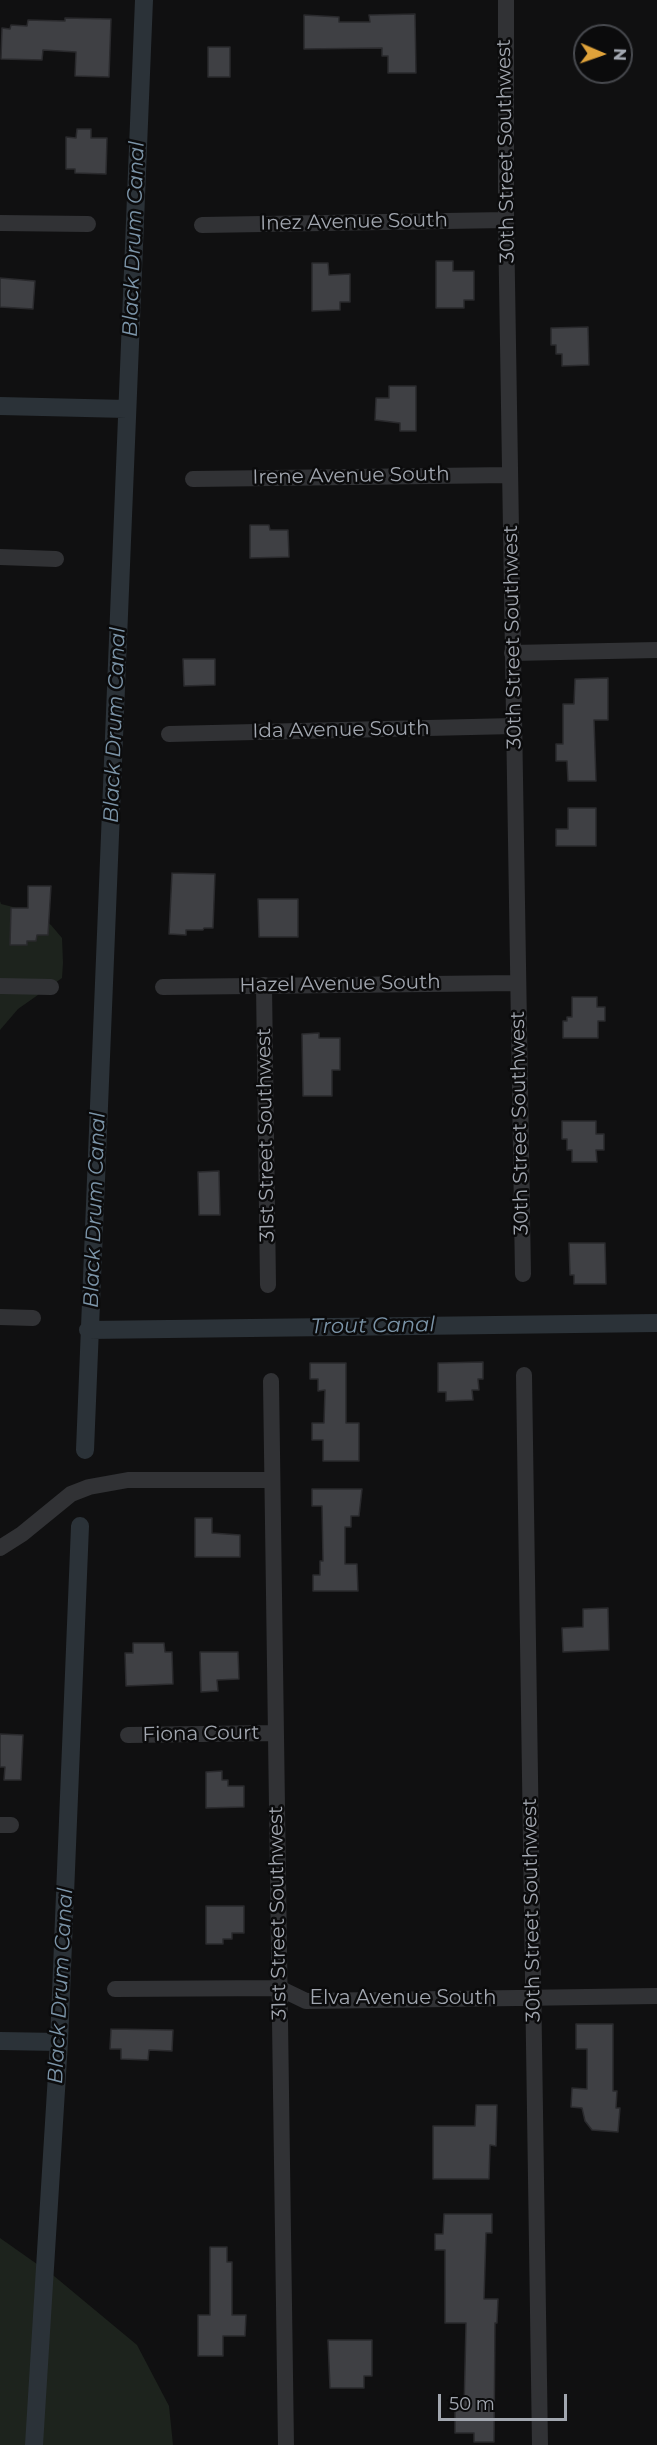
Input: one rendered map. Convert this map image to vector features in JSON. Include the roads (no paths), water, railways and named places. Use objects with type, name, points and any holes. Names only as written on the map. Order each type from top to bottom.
[{"type":"street","name":"30th Street Southwest","points":[[506,0],[506,220],[523,1274]]},
{"type":"street","name":"Inez Avenue South","points":[[202,225],[506,220]]},
{"type":"street","points":[[0,223],[88,224]]},
{"type":"street","name":"Irene Avenue South","points":[[193,479],[510,475]]},
{"type":"street","points":[[0,557],[56,559]]},
{"type":"street","points":[[512,653],[657,650]]},
{"type":"street","name":"Ida Avenue South","points":[[169,734],[514,726]]},
{"type":"street","name":"Hazel Avenue South","points":[[163,987],[518,983]]},
{"type":"street","name":"31st Street Southwest","points":[[264,985],[268,1285]]},
{"type":"street","points":[[0,986],[51,987]]},
{"type":"street","points":[[0,1317],[33,1318]]},
{"type":"street","name":"30th Street Southwest","points":[[524,1375],[540,2445]]},
{"type":"street","name":"31st Street Southwest","points":[[271,1381],[286,2445]]},
{"type":"street","points":[[0,1548],[22,1534],[71,1494],[89,1487],[128,1480],[273,1480]]},
{"type":"street","name":"Fiona Court","points":[[128,1735],[275,1733]]},
{"type":"street","name":"Elva Avenue South","points":[[115,1989],[279,1988],[306,2001],[657,1996]]},
{"type":"waterway","name":"Black Drum Canal","points":[[85,1450],[144,0]]},
{"type":"waterway","points":[[0,406],[127,409]]},
{"type":"waterway","name":"Trout Canal","points":[[88,1330],[657,1323]]},
{"type":"waterway","name":"Black Drum Canal","points":[[34,2445],[59,2042],[80,1526]]},
{"type":"waterway","points":[[0,2041],[59,2042]]}]
